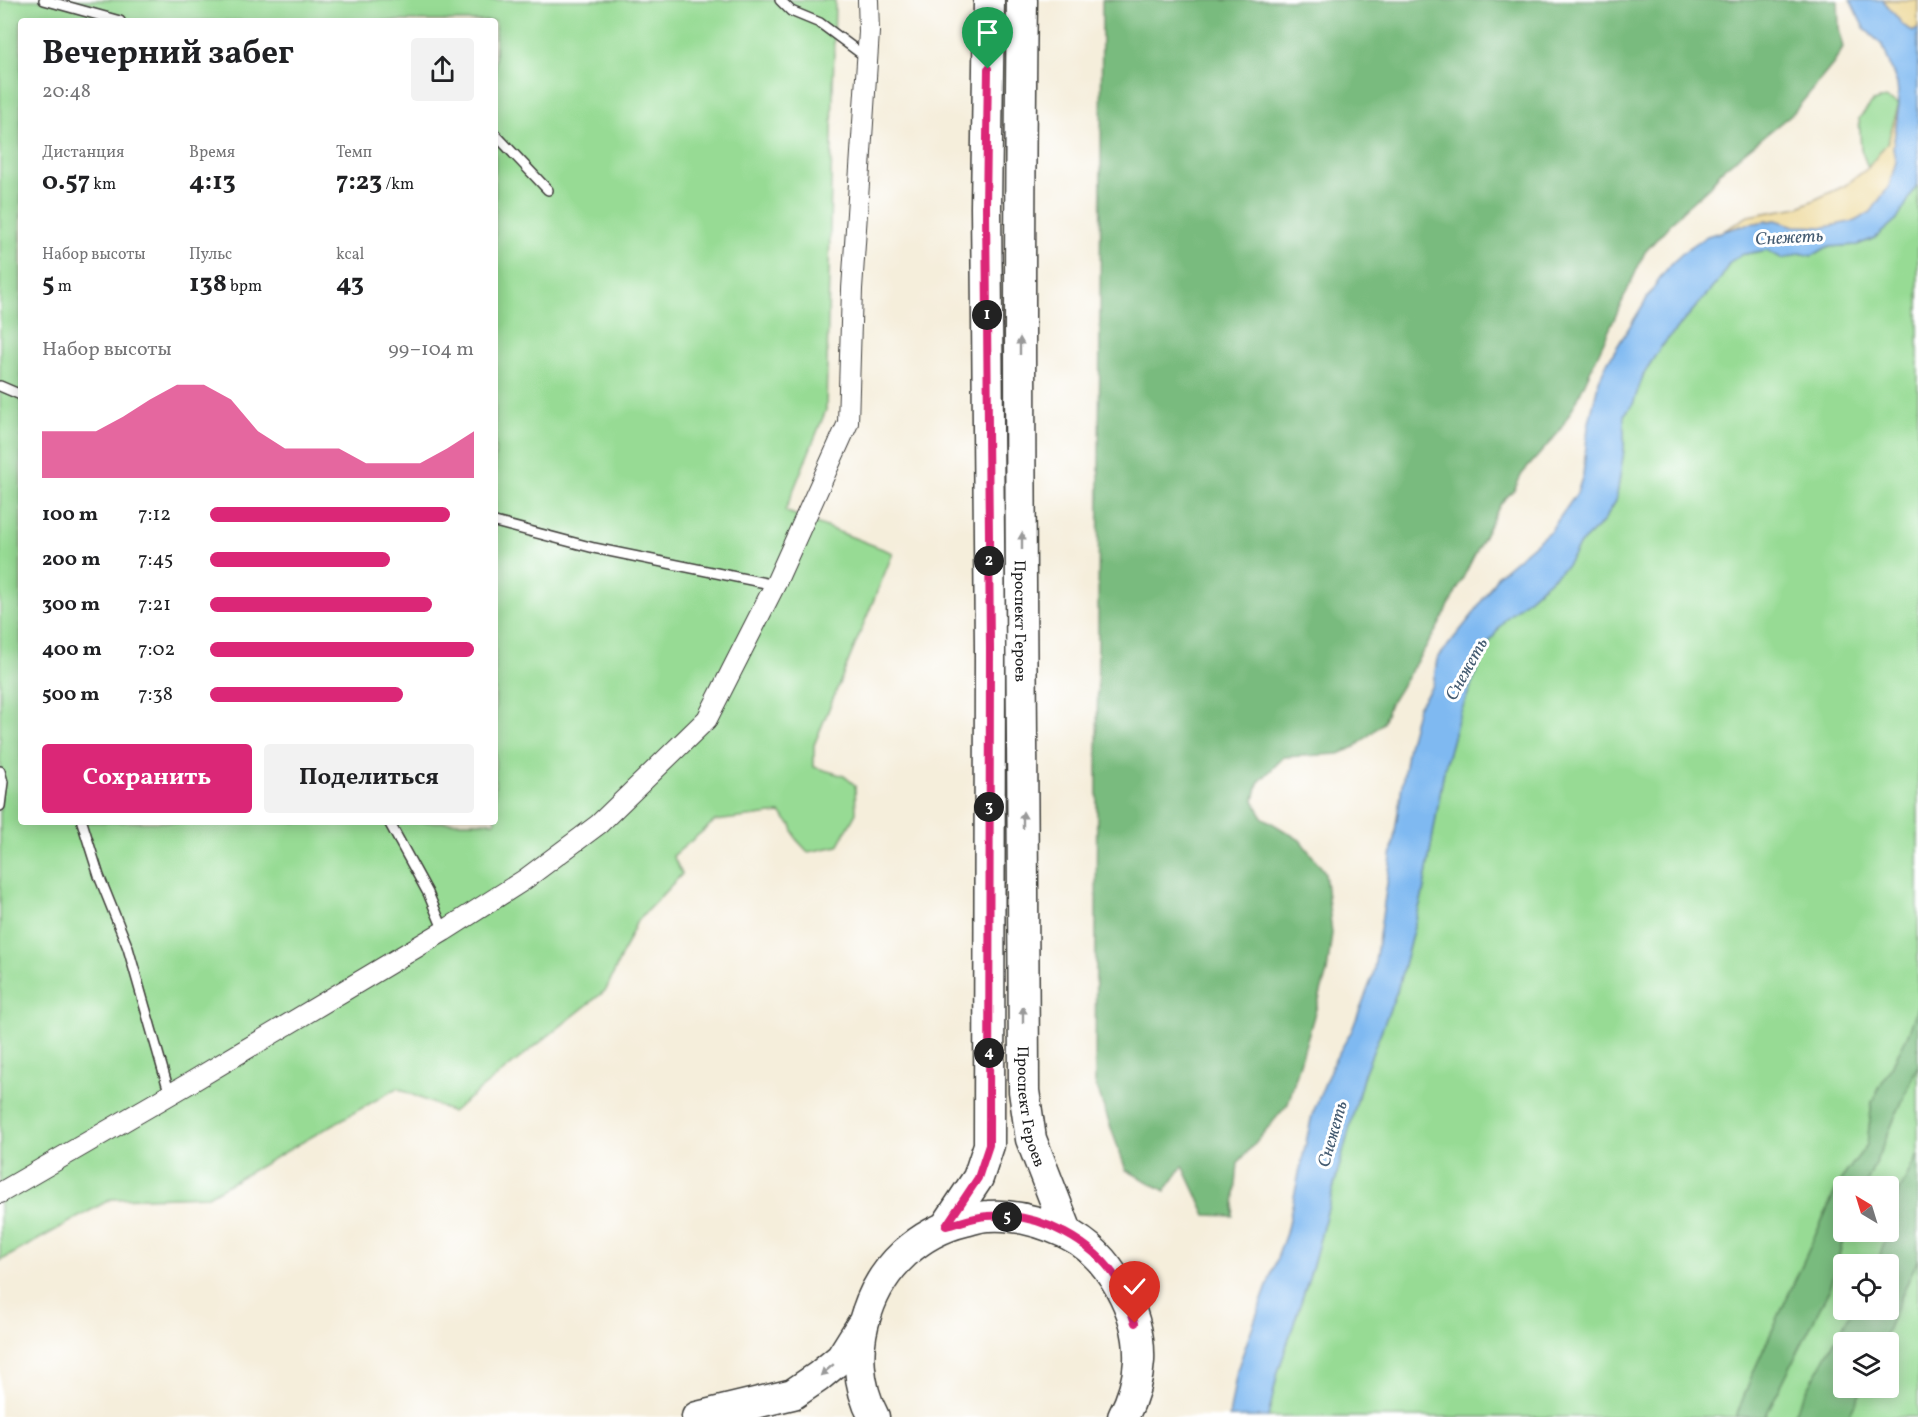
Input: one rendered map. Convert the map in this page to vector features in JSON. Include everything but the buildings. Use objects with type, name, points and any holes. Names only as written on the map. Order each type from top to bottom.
[{"type":"main road","name":"Проспект Героев","points":[[946,1226],[978,1178],[989,1145],[990,648],[986,207],[988,0]]},
{"type":"main road","name":"Проспект Героев","points":[[1022,0],[1019,206],[1023,1091],[1030,1139],[1068,1234]]},
{"type":"main road","name":"Проспект Героев","points":[[874,1417],[867,1405],[859,1365],[862,1324],[875,1291],[884,1275],[902,1255],[923,1238],[946,1226],[987,1216],[1029,1219],[1068,1234],[1099,1257],[1122,1287],[1135,1323],[1139,1361],[1132,1398],[1123,1417]]},
{"type":"main road","points":[[697,1417],[793,1394],[841,1358],[862,1324]]},
{"type":"street","points":[[0,1193],[170,1095],[444,931],[524,880],[599,824],[707,718],[775,585],[848,423],[852,289],[867,58],[868,0]]},
{"type":"lane","points":[[44,0],[109,18]]},
{"type":"lane","points":[[780,0],[791,11],[820,23],[867,58]]},
{"type":"lane","points":[[498,137],[548,190]]},
{"type":"lane","points":[[0,387],[18,394]]},
{"type":"lane","points":[[498,523],[594,548],[775,585]]},
{"type":"lane","points":[[0,771],[3,782],[0,806]]},
{"type":"lane","points":[[83,825],[99,876],[128,948],[170,1095]]},
{"type":"lane","points":[[391,825],[428,893],[444,931]]},
{"type":"green space","points":[[0,0],[835,0],[826,410],[785,511],[893,553],[814,745],[814,767],[844,776],[855,785],[856,813],[838,846],[808,852],[796,839],[791,825],[780,813],[715,821],[673,856],[682,874],[637,921],[606,990],[452,1112],[397,1088],[208,1196],[111,1199],[0,1261]]},
{"type":"green space","points":[[1102,0],[1838,0],[1839,28],[1843,48],[1834,63],[1794,112],[1721,171],[1710,186],[1682,211],[1645,252],[1577,400],[1559,432],[1522,474],[1514,490],[1501,503],[1437,629],[1389,706],[1383,723],[1355,747],[1339,754],[1284,757],[1258,783],[1254,800],[1262,817],[1300,840],[1325,872],[1332,933],[1327,972],[1288,1104],[1238,1163],[1233,1216],[1206,1215],[1183,1166],[1165,1191],[1126,1170],[1095,1083]]},
{"type":"green space","points":[[1885,98],[1899,104],[1888,142],[1868,168],[1861,149],[1859,118],[1873,102]]},
{"type":"green space","points":[[1918,183],[1918,1005],[1909,1033],[1872,1102],[1867,1145],[1844,1176],[1833,1176],[1833,1196],[1752,1375],[1736,1417],[1268,1417],[1278,1372],[1312,1268],[1364,1074],[1397,991],[1423,893],[1444,770],[1458,719],[1487,646],[1505,619],[1567,565],[1580,544],[1603,522],[1616,501],[1624,450],[1624,415],[1633,404],[1644,373],[1660,348],[1721,278],[1730,262],[1740,255],[1767,250],[1783,259],[1800,253],[1812,256],[1827,247],[1857,245],[1875,238],[1898,218]]},
{"type":"green space","points":[[1918,1005],[1918,1065],[1869,1176],[1844,1176],[1867,1145],[1872,1102],[1909,1033]]},
{"type":"green space","points":[[1918,1065],[1918,1154],[1899,1192],[1899,1176],[1869,1176]]},
{"type":"green space","points":[[1918,1154],[1918,1258],[1899,1302],[1899,1254],[1880,1254],[1885,1242],[1899,1242],[1899,1192]]},
{"type":"green space","points":[[1833,1196],[1833,1242],[1842,1242],[1839,1254],[1833,1254],[1831,1286],[1765,1417],[1736,1417],[1752,1375]]},
{"type":"green space","points":[[1842,1242],[1885,1242],[1882,1254],[1839,1254]]},
{"type":"green space","points":[[1918,1258],[1918,1417],[1848,1417],[1858,1398],[1899,1398],[1899,1332],[1886,1332],[1891,1320],[1899,1320],[1899,1302]]},
{"type":"green space","points":[[1833,1278],[1833,1320],[1846,1320],[1840,1332],[1833,1332],[1833,1344],[1792,1417],[1765,1417]]},
{"type":"green space","points":[[1846,1320],[1891,1320],[1886,1332],[1840,1332]]},
{"type":"green space","points":[[1833,1344],[1833,1398],[1858,1398],[1848,1417],[1792,1417]]},
{"type":"sand","points":[[1883,0],[1918,0],[1918,28],[1913,32],[1903,25]]},
{"type":"sand","points":[[1899,104],[1893,149],[1896,162],[1889,186],[1871,212],[1855,221],[1825,227],[1794,226],[1776,220],[1748,224],[1722,232],[1748,216],[1799,207],[1844,186],[1868,168],[1888,142]]},
{"type":"water","name":"Снежеть","points":[[1850,0],[1883,0],[1903,25],[1913,32],[1918,28],[1918,183],[1898,218],[1875,238],[1857,245],[1827,247],[1812,256],[1800,253],[1783,259],[1767,250],[1740,255],[1730,262],[1721,278],[1660,348],[1644,373],[1633,404],[1624,415],[1624,450],[1616,501],[1603,522],[1580,544],[1567,565],[1505,619],[1487,646],[1458,719],[1444,770],[1423,893],[1397,991],[1364,1074],[1312,1268],[1278,1372],[1268,1417],[1229,1417],[1237,1370],[1286,1233],[1312,1115],[1333,1063],[1352,1030],[1373,975],[1408,746],[1418,707],[1433,685],[1437,659],[1474,613],[1498,575],[1551,530],[1577,493],[1583,475],[1588,427],[1599,380],[1607,363],[1659,279],[1672,263],[1707,236],[1748,224],[1776,220],[1794,226],[1825,227],[1855,221],[1871,212],[1889,186],[1896,162],[1893,149],[1899,104],[1897,84],[1883,46],[1864,28]]},
{"type":"route","points":[[988,69],[986,207],[990,648],[989,1145],[978,1178],[946,1226],[987,1216],[1029,1219],[1068,1234],[1099,1257],[1122,1287],[1135,1323]]}]
